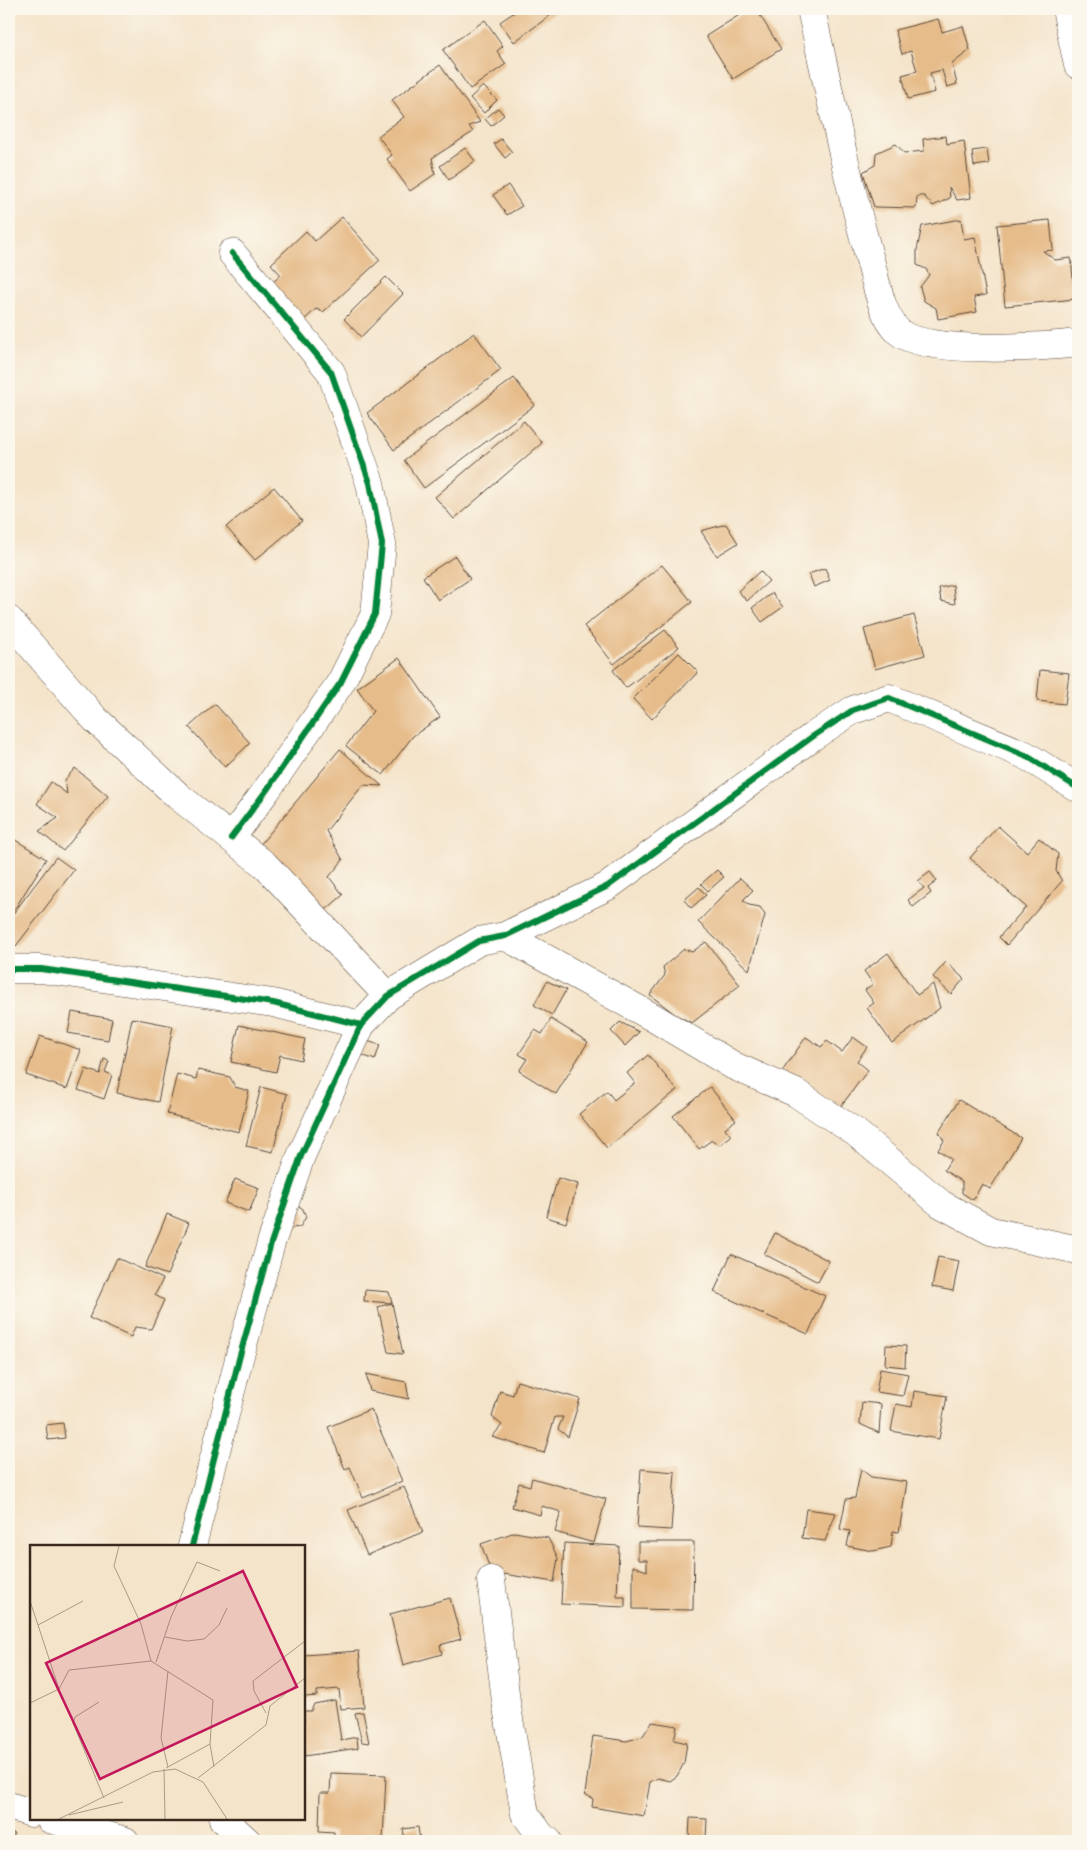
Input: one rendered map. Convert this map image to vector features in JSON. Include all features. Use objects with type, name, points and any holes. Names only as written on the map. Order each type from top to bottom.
[{"type":"street","points":[[811,9],[852,196],[886,314],[900,332],[914,340],[967,348],[1078,343]]},
{"type":"street","points":[[1066,9],[1078,65]]},
{"type":"street","points":[[231,838],[266,791],[340,682],[375,614],[382,544],[370,483],[331,372],[232,253]]},
{"type":"street","points":[[9,620],[95,719],[178,796],[265,864],[388,996]]},
{"type":"street","points":[[192,1545],[239,1359],[271,1244],[301,1156],[361,1024],[388,996],[478,941],[505,936],[608,886],[812,737],[853,710],[889,698],[1025,755],[1078,788]]},
{"type":"street","points":[[505,936],[654,1018],[734,1066],[796,1093],[855,1132],[940,1204],[991,1231],[1078,1250]]},
{"type":"street","points":[[9,969],[41,970],[273,1002],[361,1024]]},
{"type":"street","points":[[491,1580],[506,1701],[525,1814],[542,1837],[548,1841]]},
{"type":"street","points":[[9,1806],[30,1813]]},
{"type":"street","points":[[53,1820],[126,1841]]},
{"type":"street","points":[[225,1820],[247,1841]]},
{"type":"building","points":[[519,9],[559,9],[514,42],[500,22]]},
{"type":"building","points":[[749,9],[756,9],[781,49],[733,79],[706,36]]},
{"type":"building","points":[[938,19],[942,32],[963,26],[970,50],[952,64],[957,84],[947,87],[942,70],[930,73],[935,92],[908,99],[902,75],[917,71],[911,51],[902,54],[895,30]]},
{"type":"building","points":[[485,20],[503,46],[497,51],[506,64],[470,89],[443,50]]},
{"type":"building","points":[[440,65],[480,122],[469,126],[473,132],[432,158],[435,174],[410,191],[387,159],[392,155],[378,136],[404,117],[392,100]]},
{"type":"building","points":[[483,86],[497,100],[484,113],[470,98]]},
{"type":"building","points":[[498,108],[504,115],[491,126],[485,119]]},
{"type":"building","points":[[946,136],[947,144],[964,141],[971,198],[957,200],[949,187],[950,198],[933,206],[924,196],[917,196],[916,208],[874,207],[863,172],[875,165],[876,153],[896,144],[904,153],[924,151],[923,139]]},
{"type":"building","points":[[501,139],[512,152],[505,158],[494,144]]},
{"type":"building","points":[[465,148],[475,161],[449,180],[440,166]]},
{"type":"building","points":[[987,149],[989,164],[974,166],[972,151]]},
{"type":"building","points":[[508,185],[522,206],[507,215],[493,195]]},
{"type":"building","points":[[342,217],[380,260],[323,312],[316,309],[303,321],[270,285],[281,275],[271,264],[306,231],[315,241]]},
{"type":"building","points":[[961,219],[964,239],[975,237],[986,295],[974,297],[977,312],[938,319],[936,308],[924,301],[920,287],[929,275],[926,269],[917,265],[917,250],[922,226]]},
{"type":"building","points":[[1050,220],[1053,250],[1043,251],[1055,260],[1071,258],[1075,299],[1005,306],[997,225]]},
{"type":"building","points":[[386,277],[403,294],[361,337],[344,319]]},
{"type":"building","points":[[474,333],[501,370],[394,450],[367,413]]},
{"type":"building","points":[[514,378],[535,405],[424,488],[404,460]]},
{"type":"building","points":[[524,421],[542,443],[454,519],[435,497]]},
{"type":"building","points":[[274,487],[302,521],[255,560],[226,527]]},
{"type":"building","points":[[726,524],[738,543],[717,556],[701,531]]},
{"type":"building","points":[[455,556],[470,579],[438,600],[423,577]]},
{"type":"building","points":[[662,565],[692,602],[614,664],[584,626]]},
{"type":"building","points":[[825,568],[830,580],[814,587],[809,574]]},
{"type":"building","points":[[760,571],[769,581],[747,601],[738,591]]},
{"type":"building","points":[[953,585],[955,604],[941,601],[939,588]]},
{"type":"building","points":[[772,593],[783,607],[762,622],[752,608]]},
{"type":"building","points":[[914,615],[925,655],[875,669],[864,629]]},
{"type":"building","points":[[665,630],[679,647],[626,688],[613,670]]},
{"type":"building","points":[[679,653],[698,672],[652,719],[633,699]]},
{"type":"building","points":[[399,658],[440,717],[413,736],[383,775],[346,746],[373,711],[357,688]]},
{"type":"building","points":[[1040,670],[1069,673],[1065,704],[1037,701]]},
{"type":"building","points":[[215,704],[250,743],[225,767],[189,727]]},
{"type":"building","points":[[340,749],[382,786],[363,785],[326,831],[343,860],[329,877],[343,895],[321,914],[259,846]]},
{"type":"building","points":[[75,768],[108,796],[63,851],[39,831],[58,818],[37,804],[51,782],[67,794],[65,780]]},
{"type":"building","points":[[998,826],[1027,852],[1039,838],[1058,854],[1056,871],[1062,881],[1007,945],[999,937],[1026,907],[970,858]]},
{"type":"building","points":[[9,836],[46,859],[9,918]]},
{"type":"building","points":[[56,857],[74,870],[16,946],[9,940],[9,919]]},
{"type":"building","points":[[717,870],[724,877],[708,891],[701,884]]},
{"type":"building","points":[[930,872],[937,881],[928,888],[931,893],[913,907],[908,900],[924,888],[918,881]]},
{"type":"building","points":[[740,878],[753,890],[743,900],[749,905],[760,907],[765,915],[749,970],[698,922]]},
{"type":"building","points":[[699,887],[706,895],[691,908],[684,900]]},
{"type":"building","points":[[706,942],[740,985],[692,1023],[676,1015],[650,995],[665,975],[663,967],[684,949],[692,952]]},
{"type":"building","points":[[888,953],[917,995],[933,984],[940,1008],[892,1043],[867,1008],[874,1003],[865,990],[873,984],[864,971]]},
{"type":"building","points":[[946,962],[964,979],[951,994],[933,977]]},
{"type":"building","points":[[547,981],[566,990],[552,1015],[534,1005]]},
{"type":"building","points":[[72,1012],[112,1019],[108,1040],[68,1033]]},
{"type":"building","points":[[132,1018],[173,1026],[158,1102],[117,1093]]},
{"type":"building","points":[[551,1019],[588,1042],[556,1094],[519,1071],[527,1059],[519,1054],[535,1030],[542,1034]]},
{"type":"building","points":[[620,1022],[639,1032],[625,1046],[611,1031]]},
{"type":"building","points":[[239,1025],[305,1039],[301,1060],[280,1055],[276,1072],[231,1062]]},
{"type":"building","points":[[40,1036],[81,1050],[67,1089],[26,1075]]},
{"type":"building","points":[[806,1037],[821,1047],[827,1041],[842,1052],[853,1037],[867,1047],[857,1061],[868,1070],[838,1110],[782,1080],[783,1070]]},
{"type":"building","points":[[364,1040],[380,1045],[375,1060],[359,1054]]},
{"type":"building","points":[[648,1055],[677,1090],[607,1148],[579,1114],[607,1091],[614,1100],[635,1083],[627,1073]]},
{"type":"building","points":[[104,1059],[109,1061],[105,1072],[112,1075],[104,1099],[78,1090],[86,1069],[100,1074]]},
{"type":"building","points":[[198,1070],[230,1077],[235,1087],[249,1091],[239,1132],[167,1114],[177,1074],[196,1079]]},
{"type":"building","points":[[261,1087],[287,1094],[273,1152],[246,1146]]},
{"type":"building","points":[[710,1087],[736,1120],[725,1128],[731,1136],[720,1145],[712,1140],[699,1149],[673,1116]]},
{"type":"building","points":[[959,1100],[1021,1138],[990,1189],[982,1184],[973,1200],[962,1193],[962,1182],[944,1170],[951,1159],[938,1150],[944,1141],[939,1132]]},
{"type":"building","points":[[558,1178],[578,1184],[566,1223],[546,1217]]},
{"type":"building","points":[[235,1179],[259,1188],[249,1212],[225,1203]]},
{"type":"building","points":[[296,1204],[303,1209],[306,1217],[300,1227],[288,1227]]},
{"type":"building","points":[[167,1214],[189,1223],[167,1275],[145,1267]]},
{"type":"building","points":[[775,1233],[829,1261],[818,1282],[764,1254]]},
{"type":"building","points":[[731,1254],[825,1296],[808,1334],[714,1292]]},
{"type":"building","points":[[938,1257],[959,1261],[953,1291],[932,1287]]},
{"type":"building","points":[[117,1258],[163,1279],[155,1295],[164,1300],[151,1329],[135,1327],[131,1337],[89,1318]]},
{"type":"building","points":[[365,1290],[389,1292],[392,1303],[364,1301]]},
{"type":"building","points":[[392,1303],[403,1354],[388,1352],[378,1307]]},
{"type":"building","points":[[886,1345],[906,1346],[905,1367],[885,1365]]},
{"type":"building","points":[[880,1369],[908,1374],[903,1396],[876,1392]]},
{"type":"building","points":[[366,1374],[406,1382],[409,1399],[370,1391]]},
{"type":"building","points":[[517,1381],[580,1399],[568,1437],[558,1429],[563,1417],[555,1417],[544,1453],[492,1437],[502,1425],[492,1417],[500,1391],[513,1395]]},
{"type":"building","points":[[914,1391],[947,1396],[939,1439],[891,1431],[896,1404],[912,1407]]},
{"type":"building","points":[[862,1402],[881,1404],[879,1433],[860,1424]]},
{"type":"building","points":[[371,1409],[402,1481],[363,1498],[350,1467],[345,1469],[328,1427]]},
{"type":"building","points":[[63,1423],[65,1438],[48,1440],[46,1425]]},
{"type":"building","points":[[641,1469],[675,1472],[671,1530],[637,1528]]},
{"type":"building","points":[[861,1469],[871,1477],[907,1482],[899,1532],[893,1531],[891,1547],[873,1551],[847,1546],[850,1531],[840,1529],[846,1499],[855,1498]]},
{"type":"building","points":[[532,1478],[606,1499],[594,1543],[555,1532],[561,1512],[542,1506],[540,1515],[512,1507],[519,1483],[530,1486]]},
{"type":"building","points":[[404,1487],[423,1532],[367,1555],[348,1510]]},
{"type":"building","points":[[806,1509],[836,1513],[825,1541],[802,1538]]},
{"type":"building","points":[[515,1532],[548,1538],[558,1558],[554,1582],[491,1572],[481,1544]]},
{"type":"building","points":[[638,1542],[694,1542],[693,1610],[633,1609],[633,1566],[647,1571],[647,1560],[638,1560]]},
{"type":"building","points":[[564,1543],[619,1546],[617,1597],[625,1597],[625,1607],[561,1604]]},
{"type":"building","points":[[450,1598],[461,1639],[440,1645],[442,1654],[403,1665],[390,1614]]},
{"type":"building","points":[[359,1651],[364,1707],[341,1709],[339,1689],[317,1691],[317,1696],[305,1697],[305,1655]]},
{"type":"building","points":[[335,1700],[341,1740],[357,1737],[358,1748],[305,1756],[305,1711],[311,1711],[314,1704]]},
{"type":"building","points":[[363,1712],[369,1743],[362,1742],[355,1713]]},
{"type":"building","points":[[652,1722],[677,1726],[674,1740],[687,1743],[684,1763],[677,1776],[670,1781],[658,1778],[650,1782],[644,1816],[592,1807],[593,1799],[585,1794],[593,1736],[626,1741],[642,1737]]},
{"type":"building","points":[[331,1773],[386,1775],[383,1841],[334,1841],[334,1832],[319,1831],[320,1793],[330,1793]]},
{"type":"building","points":[[690,1818],[707,1819],[706,1839],[689,1838]]},
{"type":"building","points":[[418,1827],[420,1841],[405,1841],[403,1829]]},
{"type":"building","points":[[9,1833],[14,1833],[14,1841],[9,1841]]},
{"type":"cycle path","points":[[231,838],[266,791],[341,682],[375,614],[382,544],[370,483],[331,372],[232,253]]},
{"type":"cycle path","points":[[361,1025],[388,996],[479,941],[505,936],[608,886],[812,737],[853,710],[889,698],[1025,755],[1078,788]]},
{"type":"cycle path","points":[[9,969],[41,969],[273,1003],[361,1025],[301,1156],[271,1243],[239,1359],[192,1545]]}]
